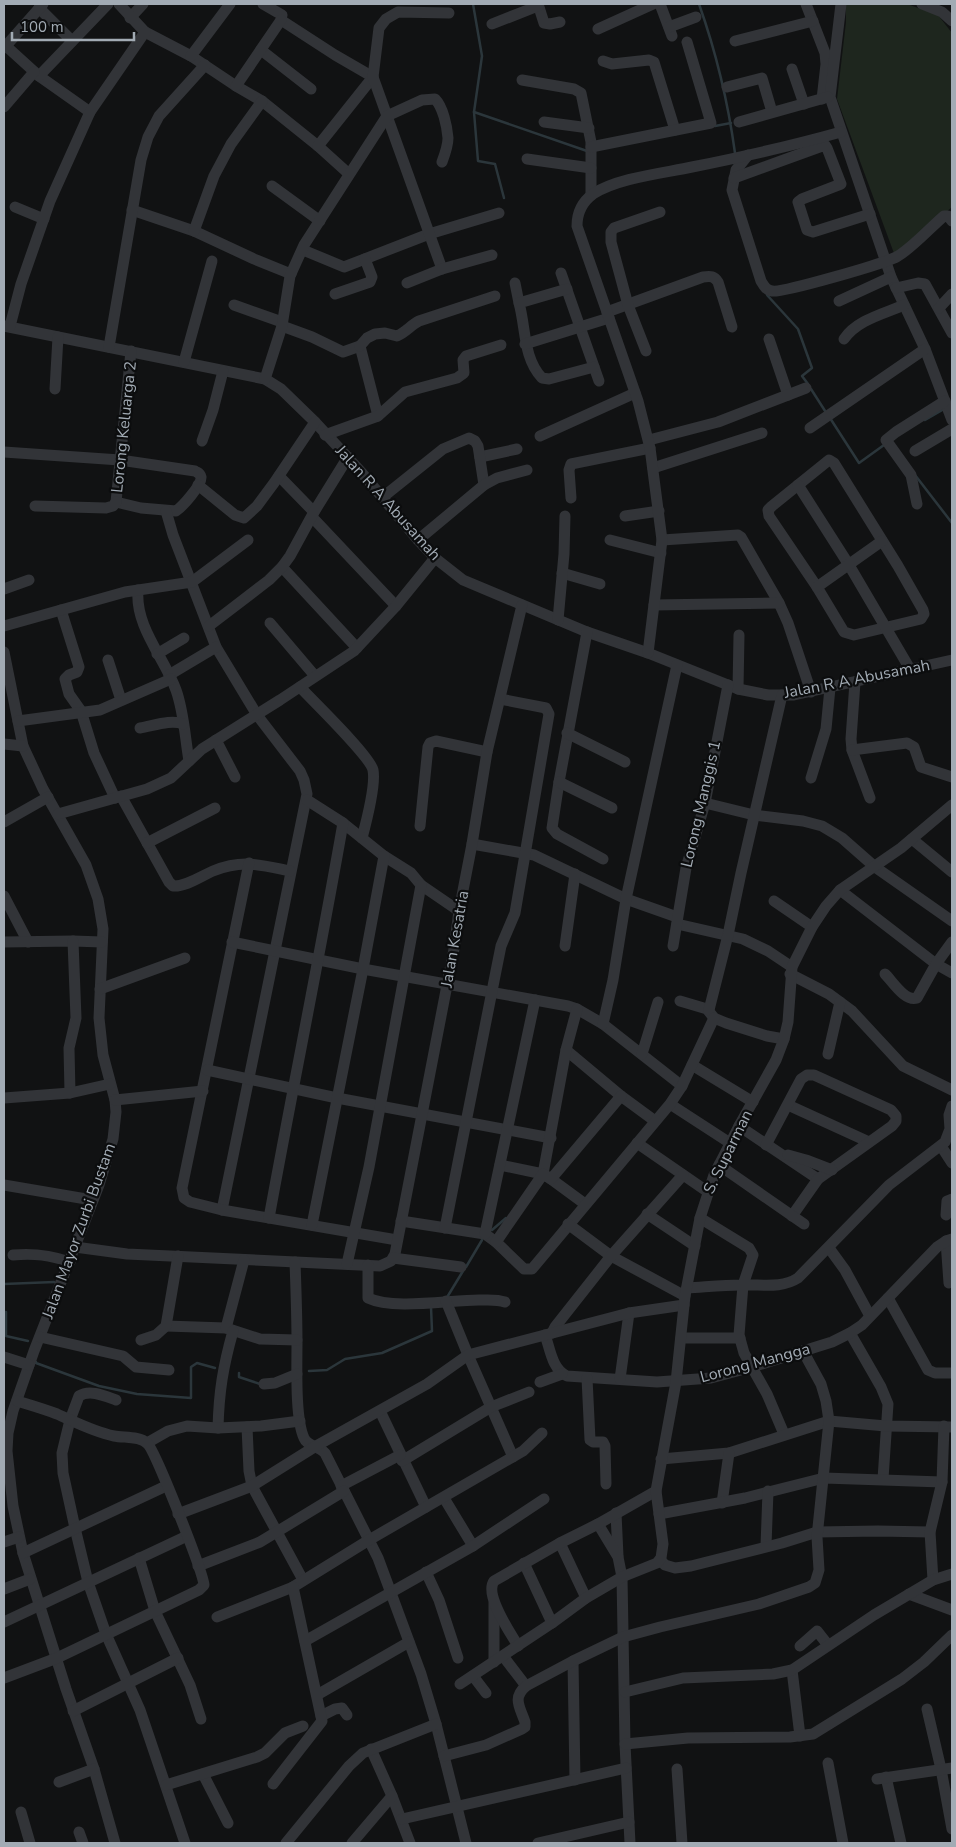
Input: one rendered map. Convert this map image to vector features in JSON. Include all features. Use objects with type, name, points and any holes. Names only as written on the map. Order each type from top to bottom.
[{"type":"street","points":[[4,107],[108,4]]},
{"type":"street","points":[[119,4],[145,32],[191,56],[262,101],[318,146],[348,174]]},
{"type":"street","points":[[130,18],[143,4]]},
{"type":"street","points":[[191,56],[230,4]]},
{"type":"street","points":[[236,86],[281,20],[282,15],[262,4]]},
{"type":"street","points":[[598,29],[653,4]]},
{"type":"street","points":[[660,4],[670,31],[696,17]]},
{"type":"street","points":[[806,4],[825,53],[826,98],[870,214],[893,283],[925,349],[948,409],[896,432],[887,443],[912,475],[917,504]]},
{"type":"street","points":[[826,98],[840,4]]},
{"type":"street","points":[[922,4],[938,6],[952,21]]},
{"type":"street","points":[[492,24],[538,5],[544,23],[560,22]]},
{"type":"street","points":[[72,41],[41,6],[5,47],[37,74],[90,112]]},
{"type":"street","points":[[442,269],[374,77],[379,28],[386,19],[398,12],[450,13]]},
{"type":"street","points":[[281,20],[335,55],[374,77]]},
{"type":"street","points":[[734,41],[813,21]]},
{"type":"street","points":[[7,326],[44,219],[90,112],[145,32]]},
{"type":"street","points":[[591,147],[708,125],[711,122],[687,42]]},
{"type":"street","points":[[261,50],[311,89]]},
{"type":"street","points":[[603,61],[612,64],[649,60],[654,62],[675,130]]},
{"type":"street","points":[[109,347],[141,160],[148,137],[159,116],[205,65]]},
{"type":"street","points":[[792,69],[804,104]]},
{"type":"street","points":[[318,146],[374,77]]},
{"type":"street","points":[[727,87],[762,78],[772,112]]},
{"type":"street","points":[[522,80],[574,89],[581,93],[591,147],[591,195]]},
{"type":"street","points":[[739,122],[826,98]]},
{"type":"street","points":[[265,379],[282,324],[291,274],[348,174],[387,116],[422,100],[435,99],[440,108],[448,138],[442,162]]},
{"type":"street","points":[[194,231],[214,176],[231,144],[262,101]]},
{"type":"street","points":[[544,122],[589,128]]},
{"type":"street","points":[[648,653],[662,540],[653,468],[649,444],[635,393],[577,226],[579,211],[591,195],[609,186],[645,176],[781,148],[840,132]]},
{"type":"street","points":[[734,178],[825,145],[828,148],[841,184],[798,202],[807,230],[813,232],[870,214]]},
{"type":"street","points":[[740,157],[732,187],[733,192],[761,281],[766,288],[774,291],[886,261],[902,254],[944,216],[948,216],[952,221]]},
{"type":"street","points":[[527,159],[591,168]]},
{"type":"street","points":[[272,186],[320,221]]},
{"type":"street","points":[[15,207],[44,219]]},
{"type":"street","points":[[132,210],[194,231],[291,274]]},
{"type":"street","points":[[646,351],[628,304],[611,242],[611,232],[614,228],[660,212]]},
{"type":"street","points":[[303,250],[344,267],[429,234],[498,213]]},
{"type":"street","points":[[408,283],[442,269],[492,255]]},
{"type":"street","points":[[335,294],[370,282],[372,277],[365,258]]},
{"type":"street","points":[[184,362],[212,261]]},
{"type":"street","points":[[561,274],[599,381]]},
{"type":"street","points":[[525,344],[580,327],[628,304],[710,276],[715,277],[718,282],[732,327]]},
{"type":"street","points":[[515,283],[525,344],[542,378],[549,379],[594,366]]},
{"type":"street","points":[[839,301],[893,283],[924,283],[952,333]]},
{"type":"street","points":[[519,303],[567,289]]},
{"type":"street","points":[[939,308],[952,294]]},
{"type":"street","points":[[234,305],[344,352],[360,346],[371,336],[382,333],[397,336],[419,321],[495,296]]},
{"type":"street","points":[[844,339],[863,322],[904,305]]},
{"type":"street","name":"Jalan R A Abusamah","points":[[7,326],[265,379],[280,389],[315,422],[325,435],[348,457],[418,540],[435,558],[463,580],[587,632],[648,653],[733,687],[752,692],[782,695],[811,692],[952,660]]},
{"type":"street","points":[[55,389],[58,337]]},
{"type":"street","points":[[769,339],[788,395]]},
{"type":"street","points":[[325,435],[378,416],[405,392],[457,378],[464,373],[463,360],[470,353],[501,345]]},
{"type":"street","points":[[360,346],[378,416]]},
{"type":"street","points":[[810,428],[925,349]]},
{"type":"street","name":"Lorong Keluarga 2","points":[[116,502],[131,351]]},
{"type":"street","points":[[202,441],[215,403],[223,371]]},
{"type":"street","points":[[571,498],[569,470],[571,464],[649,444],[718,422],[806,388]]},
{"type":"street","points":[[540,436],[635,393]]},
{"type":"street","points":[[198,485],[235,515],[244,518],[257,506],[315,422]]},
{"type":"street","points":[[915,451],[952,429]]},
{"type":"street","points":[[653,468],[762,433]]},
{"type":"street","points":[[383,498],[444,449],[463,439],[471,438],[475,441],[480,457],[484,484]]},
{"type":"street","points":[[480,457],[517,449]]},
{"type":"street","points":[[4,452],[120,460],[195,471],[201,477],[198,485],[179,509],[166,511],[116,502],[113,506],[106,508],[35,506]]},
{"type":"street","points":[[209,626],[270,580],[282,567],[348,457]]},
{"type":"street","points":[[829,460],[832,460],[924,614],[922,619],[854,635],[846,634],[768,513],[772,506],[798,486],[829,460]]},
{"type":"street","points":[[418,540],[484,484],[497,478],[527,470]]},
{"type":"street","points":[[279,476],[396,606]]},
{"type":"street","points":[[798,486],[849,565],[910,670]]},
{"type":"street","points":[[166,511],[173,535],[216,647],[257,715],[300,771],[306,788],[307,800],[290,871],[250,1079],[222,1210]]},
{"type":"street","points":[[625,516],[659,511]]},
{"type":"street","points":[[558,620],[565,516]]},
{"type":"street","points":[[662,540],[738,535],[741,537],[779,603],[788,623],[811,692]]},
{"type":"street","points":[[4,626],[85,602],[138,590],[192,582],[248,540]]},
{"type":"street","points":[[610,540],[661,553]]},
{"type":"street","points":[[817,587],[882,541]]},
{"type":"street","points":[[58,814],[161,784],[171,778],[202,749],[300,687],[356,648],[396,606],[435,558]]},
{"type":"street","points":[[282,567],[356,648]]},
{"type":"street","points":[[562,573],[600,584]]},
{"type":"street","points":[[4,589],[29,580]]},
{"type":"street","points":[[138,590],[140,613],[178,698],[189,761]]},
{"type":"street","points":[[654,605],[779,603]]},
{"type":"street","name":"Jalan Kesatria","points":[[393,1258],[448,984],[487,752],[522,605]]},
{"type":"street","points":[[61,610],[79,667],[77,672],[65,679],[68,694],[81,711],[94,753],[169,882],[173,886],[181,885],[228,866],[249,863],[290,871]]},
{"type":"street","points":[[270,623],[315,676]]},
{"type":"street","points":[[587,632],[567,733],[552,824],[553,830],[557,834],[603,859]]},
{"type":"street","name":"Lorong Manggis 1","points":[[673,946],[686,868],[705,803],[733,687],[739,635]]},
{"type":"street","points":[[158,654],[184,638]]},
{"type":"street","points":[[18,721],[81,711],[100,710],[170,677],[216,647]]},
{"type":"street","name":"Jalan Mayor Zurbi Bustam","points":[[4,652],[23,746],[48,797],[86,865],[101,914],[101,1038],[115,1100],[116,1119],[113,1139],[104,1170],[70,1262],[29,1365],[8,1433],[8,1451],[13,1506],[22,1554],[94,1769],[115,1843]]},
{"type":"street","points":[[108,660],[121,700]]},
{"type":"street","points":[[603,1024],[613,980],[626,899],[677,665]]},
{"type":"street","points":[[855,682],[852,750],[870,798]]},
{"type":"street","points":[[300,687],[364,756],[373,769],[368,817],[362,838]]},
{"type":"street","points":[[812,778],[826,729],[830,688]]},
{"type":"street","points":[[401,1221],[485,1234],[524,1269],[529,1270],[534,1267],[682,1086],[712,1014],[754,815],[782,695]]},
{"type":"street","points":[[445,1228],[501,946],[515,913],[549,713],[546,708],[500,699]]},
{"type":"street","points":[[140,728],[171,722],[183,724]]},
{"type":"street","points":[[567,733],[625,762]]},
{"type":"street","points":[[216,740],[235,777]]},
{"type":"street","points":[[420,826],[428,747],[430,743],[436,741],[487,752]]},
{"type":"street","points":[[852,750],[907,743],[914,747],[921,767],[952,777]]},
{"type":"street","points":[[4,744],[23,746]]},
{"type":"street","points":[[559,782],[612,808]]},
{"type":"street","points":[[4,822],[48,797]]},
{"type":"street","points":[[307,800],[410,873],[421,885],[459,912]]},
{"type":"street","points":[[705,803],[754,815],[803,821],[822,826],[842,838],[874,867],[952,921]]},
{"type":"street","name":"S. Suparman","points":[[660,1560],[663,1555],[664,1544],[656,1491],[676,1382],[686,1296],[700,1218],[719,1165],[776,1060],[784,1039],[788,1022],[791,970],[812,927],[840,890],[912,839],[952,805]]},
{"type":"street","points":[[147,843],[215,808]]},
{"type":"street","points":[[270,1218],[293,1087],[319,959],[342,823]]},
{"type":"street","points":[[912,839],[952,872]]},
{"type":"street","points":[[472,844],[534,855],[626,899],[677,920],[755,944],[852,1011],[903,1066],[952,1090]]},
{"type":"street","points":[[312,1225],[384,856]]},
{"type":"street","points":[[249,863],[183,1193],[184,1198],[190,1202],[222,1210],[397,1240]]},
{"type":"street","points":[[565,946],[575,874]]},
{"type":"street","points":[[347,1264],[380,1106],[421,885]]},
{"type":"street","points":[[840,890],[936,964],[952,973]]},
{"type":"street","points":[[4,896],[28,942]]},
{"type":"street","points":[[774,900],[812,927]]},
{"type":"street","points":[[70,1094],[69,1048],[76,1018],[73,941]]},
{"type":"street","points":[[4,942],[102,942]]},
{"type":"street","points":[[232,942],[577,1009],[603,1024],[682,1086]]},
{"type":"street","points":[[885,974],[908,998],[914,999],[920,995],[936,964],[952,942]]},
{"type":"street","points":[[100,989],[184,958]]},
{"type":"street","points":[[485,1234],[535,1000]]},
{"type":"street","points":[[680,1001],[758,1034],[784,1039]]},
{"type":"street","points":[[642,1054],[658,1002]]},
{"type":"street","points":[[828,1054],[840,1002]]},
{"type":"street","points":[[547,1176],[551,1138],[566,1050],[577,1009]]},
{"type":"street","points":[[566,1050],[620,1096],[655,1121]]},
{"type":"street","points":[[692,1065],[753,1102]]},
{"type":"street","points":[[207,1070],[337,1098],[551,1138]]},
{"type":"street","points":[[766,1145],[801,1079],[807,1074],[893,1112],[897,1118],[895,1123],[818,1179],[792,1216]]},
{"type":"street","points":[[4,1098],[70,1094],[110,1084]]},
{"type":"street","points":[[115,1100],[203,1091]]},
{"type":"street","points":[[496,1242],[547,1176],[620,1096]]},
{"type":"street","points":[[788,1105],[869,1142]]},
{"type":"street","points":[[672,1106],[730,1143]]},
{"type":"street","points":[[178,1514],[252,1486],[316,1446],[427,1384],[468,1355],[629,1313],[686,1296],[743,1285],[780,1285],[792,1282],[804,1274],[889,1185],[941,1146],[947,1138],[951,1125],[949,1115],[952,1106]]},
{"type":"street","points":[[739,1126],[818,1179]]},
{"type":"street","points":[[637,1143],[708,1192]]},
{"type":"street","points":[[941,1146],[952,1163]]},
{"type":"street","points":[[779,1153],[806,1160],[832,1170]]},
{"type":"street","points":[[500,1164],[547,1176],[585,1204]]},
{"type":"street","points":[[719,1165],[804,1224]]},
{"type":"street","points":[[549,1334],[611,1256],[683,1175]]},
{"type":"street","points":[[4,1185],[92,1200]]},
{"type":"street","points":[[946,1215],[947,1202],[952,1200]]},
{"type":"street","points":[[647,1214],[695,1246]]},
{"type":"street","points":[[700,1218],[749,1248],[752,1252],[743,1285],[739,1324],[740,1338],[744,1353],[767,1394],[784,1434]]},
{"type":"street","points":[[568,1224],[611,1256],[686,1296]]},
{"type":"street","points":[[949,1240],[949,1283]]},
{"type":"street","name":"Lorong Mangga","points":[[562,1374],[587,1378],[620,1378],[658,1382],[711,1378],[752,1368],[832,1342],[862,1325],[938,1246],[949,1240]]},
{"type":"street","points":[[75,1247],[127,1254],[380,1266],[388,1263],[393,1258],[461,1267]]},
{"type":"street","points":[[829,1248],[845,1270],[870,1316]]},
{"type":"street","points":[[13,1255],[53,1256],[70,1262]]},
{"type":"street","points":[[141,1340],[156,1334],[166,1326],[178,1256]]},
{"type":"street","points":[[218,1428],[219,1396],[223,1369],[244,1260]]},
{"type":"street","points":[[295,1262],[297,1374],[300,1421],[305,1441],[325,1453],[378,1558],[421,1674],[436,1724],[466,1843]]},
{"type":"street","points":[[368,1265],[368,1298],[374,1301],[391,1304],[496,1300],[505,1302]]},
{"type":"street","points":[[888,1298],[928,1370],[935,1373],[952,1373]]},
{"type":"street","points":[[446,1301],[512,1457]]},
{"type":"street","points":[[620,1378],[629,1313]]},
{"type":"street","points":[[166,1326],[230,1330],[260,1338],[297,1340]]},
{"type":"street","points":[[850,1333],[888,1404],[883,1480]]},
{"type":"street","points":[[540,1382],[562,1374],[556,1366],[549,1334]]},
{"type":"street","points":[[40,1336],[123,1356],[136,1367],[169,1370]]},
{"type":"street","points":[[681,1338],[740,1338]]},
{"type":"street","points":[[444,1756],[486,1745],[522,1729],[525,1727],[525,1722],[518,1695],[526,1686],[572,1661],[623,1637],[759,1604],[809,1587],[815,1583],[818,1577],[817,1532],[829,1421],[821,1384],[803,1351]]},
{"type":"street","points":[[4,1357],[29,1365]]},
{"type":"street","points":[[264,1384],[275,1383],[297,1374]]},
{"type":"street","points":[[587,1378],[590,1440],[593,1442],[603,1442],[605,1446],[606,1484]]},
{"type":"street","points":[[198,1566],[241,1550],[277,1533],[343,1489],[491,1407],[529,1392]]},
{"type":"street","points":[[116,1400],[91,1393],[81,1394],[70,1420],[64,1442],[62,1462],[88,1582],[106,1634],[140,1710],[185,1843]]},
{"type":"street","points":[[4,1678],[57,1658],[202,1588],[204,1583],[156,1456],[147,1443],[142,1440],[113,1436],[96,1431],[17,1401]]},
{"type":"street","points":[[380,1411],[426,1507]]},
{"type":"street","points":[[147,1443],[177,1428],[187,1426],[247,1427],[300,1421]]},
{"type":"street","points":[[661,1459],[729,1453],[829,1421],[886,1426],[948,1426],[942,1482],[930,1532],[933,1580]]},
{"type":"street","points":[[247,1427],[249,1470],[252,1486],[303,1580]]},
{"type":"street","points":[[217,1617],[293,1587],[369,1540],[444,1498],[530,1446],[542,1433]]},
{"type":"street","points":[[722,1503],[729,1453]]},
{"type":"street","points":[[659,1514],[722,1503],[824,1478],[942,1482]]},
{"type":"street","points":[[22,1554],[166,1486]]},
{"type":"street","points":[[526,1686],[499,1659],[494,1602],[491,1591],[494,1581],[656,1491]]},
{"type":"street","points":[[766,1546],[768,1492]]},
{"type":"street","points":[[444,1498],[473,1546]]},
{"type":"street","points":[[305,1641],[473,1546],[544,1499]]},
{"type":"street","points":[[616,1513],[618,1557],[622,1577],[626,1768],[630,1843]]},
{"type":"street","points":[[598,1524],[618,1557]]},
{"type":"street","points":[[460,1684],[586,1598],[622,1577],[660,1560],[669,1567],[681,1568],[782,1543],[817,1532],[930,1532]]},
{"type":"street","points":[[4,1622],[187,1536]]},
{"type":"street","points":[[4,1542],[19,1537]]},
{"type":"street","points":[[560,1543],[586,1598]]},
{"type":"street","points":[[139,1558],[155,1611],[190,1685],[201,1719]]},
{"type":"street","points":[[524,1563],[552,1623]]},
{"type":"street","points":[[426,1572],[439,1600],[458,1658]]},
{"type":"street","points":[[625,1692],[683,1678],[773,1674],[792,1670],[909,1594],[933,1580],[952,1574]]},
{"type":"street","points":[[4,1589],[30,1578]]},
{"type":"street","points":[[273,1784],[320,1724],[321,1716],[293,1587]]},
{"type":"street","points":[[909,1594],[952,1610]]},
{"type":"street","points":[[494,1602],[518,1646]]},
{"type":"street","points":[[800,1646],[817,1631],[828,1645]]},
{"type":"street","points":[[626,1744],[688,1738],[808,1736],[821,1730],[902,1679],[924,1662],[952,1635]]},
{"type":"street","points":[[317,1695],[409,1642]]},
{"type":"street","points":[[73,1711],[178,1658]]},
{"type":"street","points":[[572,1661],[575,1780]]},
{"type":"street","points":[[792,1670],[800,1736]]},
{"type":"street","points":[[473,1676],[486,1693]]},
{"type":"street","points":[[321,1716],[340,1708],[347,1715]]},
{"type":"street","points":[[927,1709],[947,1768],[952,1829]]},
{"type":"street","points":[[286,1843],[349,1766],[363,1753],[436,1724]]},
{"type":"street","points":[[166,1785],[265,1754],[285,1733],[303,1726]]},
{"type":"street","points":[[371,1749],[402,1818],[410,1843]]},
{"type":"street","points":[[828,1763],[843,1843]]},
{"type":"street","points":[[402,1818],[626,1768]]},
{"type":"street","points":[[901,1843],[881,1778],[947,1768]]},
{"type":"street","points":[[58,1782],[94,1769]]},
{"type":"street","points":[[677,1769],[682,1843]]},
{"type":"street","points":[[203,1774],[228,1823]]},
{"type":"street","points":[[352,1843],[392,1796]]},
{"type":"street","points":[[21,1812],[30,1843]]},
{"type":"street","points":[[538,1843],[628,1822]]},
{"type":"shaded area","points":[[846,4],[907,4],[938,15],[952,33],[952,207],[895,256],[837,99],[846,22]]},
{"type":"waterway","points":[[473,4],[482,56],[474,112],[478,161],[495,164],[504,198]]},
{"type":"waterway","points":[[699,4],[721,77],[735,153]]},
{"type":"waterway","points":[[474,112],[587,151]]},
{"type":"waterway","points":[[715,126],[731,123]]},
{"type":"waterway","points":[[767,295],[798,329],[812,368],[802,376],[808,384]]},
{"type":"waterway","points":[[811,389],[827,414]]},
{"type":"waterway","points":[[925,420],[944,409]]},
{"type":"waterway","points":[[830,418],[859,463],[884,445]]},
{"type":"waterway","points":[[915,475],[952,523]]},
{"type":"waterway","points":[[492,1230],[506,1218]]},
{"type":"waterway","points":[[466,1267],[482,1240]]},
{"type":"waterway","points":[[446,1299],[463,1271]]},
{"type":"waterway","points":[[4,1284],[54,1282]]},
{"type":"waterway","points":[[309,1371],[327,1370],[345,1359],[382,1353],[432,1331],[431,1307]]},
{"type":"waterway","points":[[4,1312],[6,1312],[6,1336],[28,1341]]},
{"type":"waterway","points":[[36,1362],[99,1386],[137,1394],[191,1398],[191,1367],[197,1363],[215,1368]]},
{"type":"waterway","points":[[239,1373],[239,1377],[260,1384]]}]
